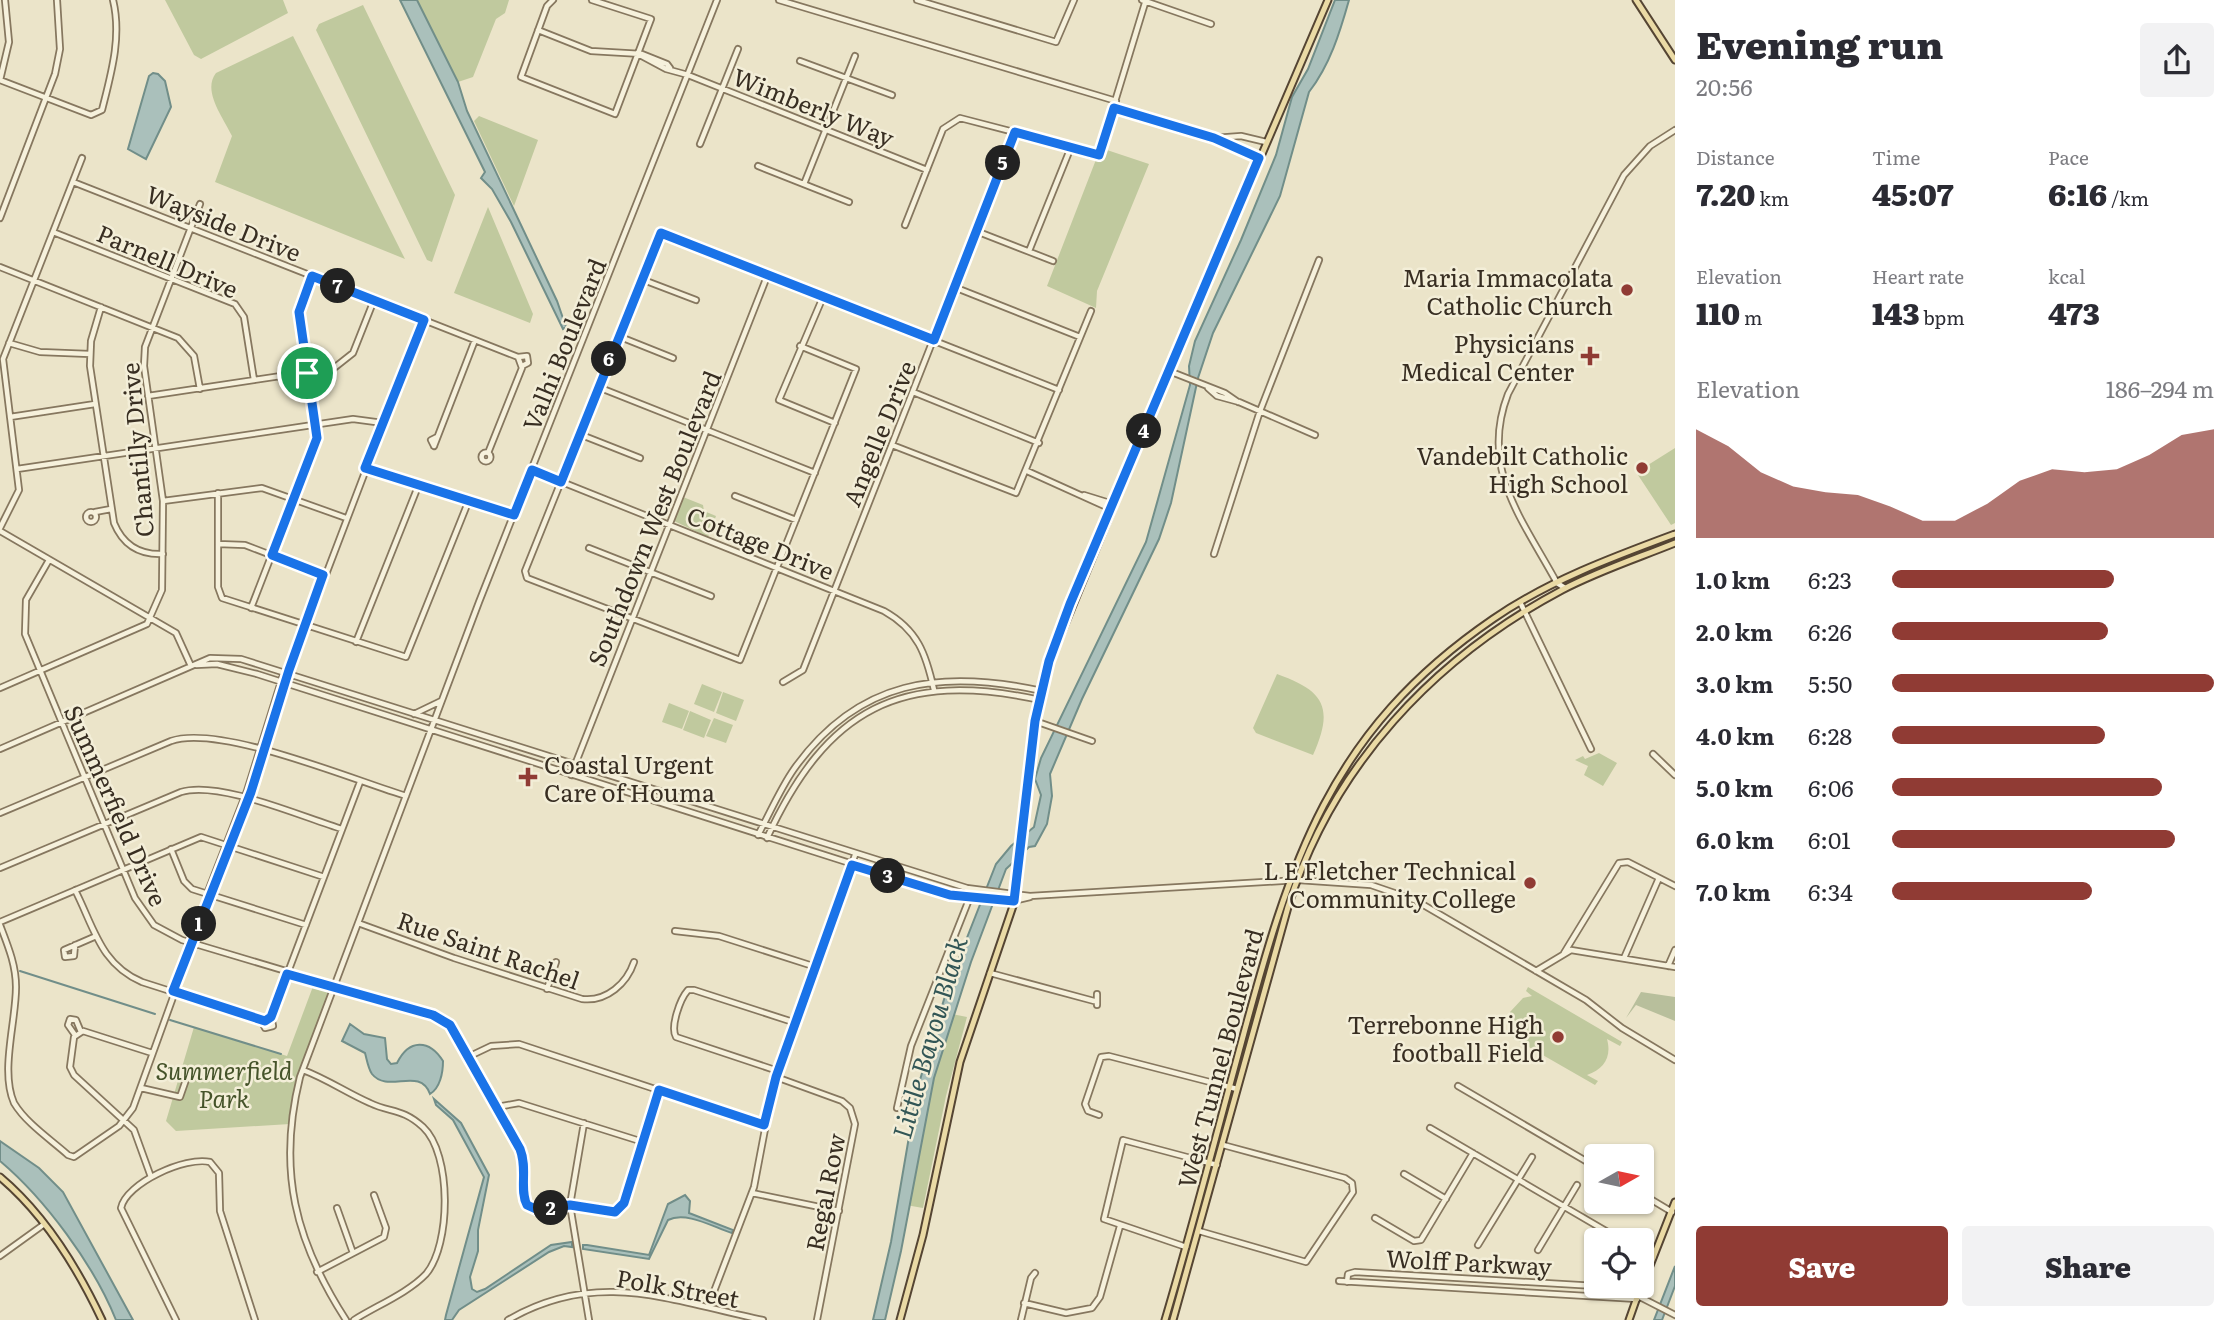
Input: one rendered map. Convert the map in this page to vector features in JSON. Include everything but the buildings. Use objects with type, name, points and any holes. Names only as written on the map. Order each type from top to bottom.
[{"type":"main road","points":[[900,1320],[923,1235],[960,1062],[1014,897],[1035,721],[1058,634],[1328,0]]},
{"type":"main road","points":[[1636,0],[1675,60]]},
{"type":"main road","name":"West Tunnel Boulevard","points":[[1165,1320],[1288,881],[1331,790],[1381,719],[1454,649],[1520,602],[1557,583],[1675,534]]},
{"type":"main road","name":"West Tunnel Boulevard","points":[[1173,1320],[1298,880],[1341,792],[1386,729],[1443,670],[1489,633],[1565,588],[1675,543]]},
{"type":"main road","points":[[1624,563],[1635,550]]},
{"type":"main road","points":[[0,1177],[43,1225],[78,1273],[102,1320]]},
{"type":"main road","points":[[1654,1255],[1675,1202]]},
{"type":"main road","points":[[1629,1320],[1637,1298]]},
{"type":"street","points":[[5,0],[9,42],[0,80],[91,115],[102,110],[116,44],[113,0]]},
{"type":"street","points":[[0,218],[48,97],[60,49],[57,0]]},
{"type":"street","points":[[553,0],[547,6],[521,77],[615,114],[651,19],[592,0]]},
{"type":"street","name":"Valhi Boulevard","points":[[346,1320],[317,1272],[300,1230],[290,1181],[291,1125],[303,1070],[442,701],[717,0]]},
{"type":"street","points":[[779,0],[1116,101]]},
{"type":"street","points":[[917,0],[932,2],[1056,42],[1074,0]]},
{"type":"street","points":[[905,225],[943,129],[950,122],[970,119],[1099,155],[1144,1],[1211,24]]},
{"type":"street","name":"Wimberly Way","points":[[538,30],[591,51],[624,51],[638,54],[640,59],[670,68],[927,170]]},
{"type":"street","points":[[701,144],[738,49]]},
{"type":"street","points":[[804,184],[855,56]]},
{"type":"street","points":[[800,61],[892,94]]},
{"type":"street","points":[[1114,108],[1214,138],[1259,158]]},
{"type":"street","points":[[1565,588],[1557,583],[1505,486],[1497,453],[1499,425],[1508,394],[1624,175],[1650,146],[1675,130]]},
{"type":"street","name":"Angelle Drive","points":[[783,682],[803,670],[1015,132]]},
{"type":"street","points":[[1214,138],[1241,136],[1266,142]]},
{"type":"street","points":[[1029,251],[1071,148]]},
{"type":"street","points":[[82,158],[9,343],[3,370],[19,494],[0,530],[176,633],[191,666]]},
{"type":"street","points":[[758,166],[849,202]]},
{"type":"street","name":"Wayside Drive","points":[[73,182],[518,357],[525,355],[529,358],[528,363],[522,366],[488,453]]},
{"type":"street","name":"Chantilly Drive","points":[[151,619],[162,590],[163,501],[144,357],[151,327],[200,204]]},
{"type":"street","points":[[976,231],[1054,261]]},
{"type":"street","name":"Parnell Drive","points":[[53,232],[232,302],[240,308],[245,322],[254,380]]},
{"type":"street","points":[[800,346],[856,369],[740,660],[525,575],[661,233],[1059,390]]},
{"type":"street","points":[[1214,554],[1261,411],[1320,260]]},
{"type":"street","points":[[0,267],[178,338],[190,347],[200,388]]},
{"type":"street","name":"Southdown West Boulevard","points":[[571,775],[768,274]]},
{"type":"street","points":[[251,608],[313,450],[316,425],[299,312],[312,276]]},
{"type":"street","points":[[641,279],[696,300]]},
{"type":"street","points":[[954,287],[1080,337]]},
{"type":"street","points":[[823,296],[779,400],[835,423]]},
{"type":"street","points":[[148,396],[334,368],[348,359],[374,300]]},
{"type":"street","points":[[101,307],[90,354],[111,509],[117,532],[130,545],[143,552],[163,554]]},
{"type":"street","points":[[892,445],[1016,493],[1091,311]]},
{"type":"street","points":[[324,877],[228,845],[201,837],[0,924],[13,961],[16,988],[6,1073],[8,1089],[23,1114],[68,1155],[74,1157],[125,1121],[141,1088],[173,991],[209,894],[228,845],[246,799],[304,625],[424,320]]},
{"type":"street","points":[[618,336],[673,358]]},
{"type":"street","points":[[434,446],[475,340]]},
{"type":"street","points":[[9,343],[40,352],[90,354]]},
{"type":"street","points":[[1168,371],[1208,388],[1217,396],[1239,402],[1315,435]]},
{"type":"street","points":[[598,387],[815,473]]},
{"type":"street","points":[[913,392],[1038,443]]},
{"type":"street","points":[[10,417],[95,404]]},
{"type":"street","points":[[17,469],[316,425],[366,419],[383,423]]},
{"type":"street","points":[[579,434],[640,458]]},
{"type":"street","points":[[365,468],[514,515]]},
{"type":"street","name":"Cottage Drive","points":[[532,470],[884,611],[906,625],[923,648],[934,690]]},
{"type":"street","points":[[1027,471],[1112,507]]},
{"type":"street","points":[[356,642],[419,484]]},
{"type":"street","points":[[163,501],[262,488],[346,517]]},
{"type":"street","points":[[218,493],[219,594],[225,600],[406,657],[469,500]]},
{"type":"street","points":[[735,496],[797,520]]},
{"type":"street","points":[[96,512],[111,509]]},
{"type":"street","points":[[218,544],[245,545],[323,575]]},
{"type":"street","points":[[589,548],[712,596]]},
{"type":"street","name":"Summerfield Drive","points":[[49,559],[30,591],[24,611],[24,634],[122,870],[148,919],[162,931],[191,943],[440,1018],[456,1032],[526,1164],[524,1195],[527,1205],[538,1210],[570,1205]]},
{"type":"street","points":[[1520,602],[1591,749]]},
{"type":"street","points":[[0,688],[147,624],[151,619]]},
{"type":"street","points":[[0,749],[210,658],[241,659],[947,884],[1002,896]]},
{"type":"street","points":[[236,669],[241,659]]},
{"type":"street","points":[[191,666],[217,664],[284,683],[950,895],[1014,897],[1298,880],[1343,881],[1391,891],[1415,900],[1536,971],[1675,1060]]},
{"type":"street","points":[[758,835],[794,768],[833,726],[875,699],[932,681],[990,681],[1042,691]]},
{"type":"street","points":[[767,838],[801,774],[839,733],[879,707],[934,690],[988,690],[1040,700]]},
{"type":"street","points":[[413,714],[442,701]]},
{"type":"street","points":[[1035,721],[1092,741]]},
{"type":"street","points":[[0,813],[185,737],[212,737],[263,750],[406,796]]},
{"type":"street","points":[[1653,754],[1675,775]]},
{"type":"street","points":[[75,890],[103,952],[125,973],[261,1020],[268,1020],[360,782]]},
{"type":"street","points":[[0,868],[188,789],[209,788],[342,829]]},
{"type":"street","points":[[171,849],[184,881],[192,889],[306,925]]},
{"type":"street","points":[[708,1307],[752,1194],[764,1125],[776,1077],[855,855]]},
{"type":"street","points":[[1564,953],[1619,863],[1628,862],[1675,886]]},
{"type":"street","points":[[1624,958],[1659,878]]},
{"type":"street","points":[[897,1108],[911,1046],[970,897]]},
{"type":"street","name":"Rue Saint Rachel","points":[[358,923],[582,999],[594,999],[624,984],[634,962]]},
{"type":"street","points":[[675,931],[719,936],[816,967]]},
{"type":"street","points":[[75,945],[94,937]]},
{"type":"street","points":[[1668,965],[1675,950]]},
{"type":"street","points":[[1536,971],[1564,953],[1580,951],[1675,967]]},
{"type":"street","points":[[547,989],[556,961]]},
{"type":"street","points":[[990,973],[1096,1003],[1097,994]]},
{"type":"street","points":[[778,1071],[676,1037],[672,1031],[684,995],[690,989],[796,1023]]},
{"type":"street","points":[[151,1177],[134,1130],[71,1071],[75,1035],[68,1025],[70,1019],[76,1020],[81,1031],[152,1053]]},
{"type":"street","points":[[75,1035],[81,1031]]},
{"type":"street","points":[[470,1056],[491,1045],[513,1043],[764,1125]]},
{"type":"street","points":[[1098,1115],[1088,1111],[1085,1104],[1101,1057],[1109,1056],[1237,1089]]},
{"type":"street","points":[[303,1070],[339,1085],[368,1102],[406,1114],[428,1132],[441,1160],[444,1212],[433,1264],[420,1279],[354,1320]]},
{"type":"street","points":[[141,1088],[180,1097],[188,1074]]},
{"type":"street","name":"Regal Row","points":[[776,1077],[842,1101],[853,1116],[855,1130],[817,1320]]},
{"type":"street","points":[[1458,1086],[1584,1160]]},
{"type":"street","points":[[570,1205],[610,1213],[620,1209],[659,1090]]},
{"type":"street","points":[[497,1107],[519,1103],[643,1142]]},
{"type":"street","points":[[584,1123],[570,1205],[589,1320]]},
{"type":"street","points":[[1430,1128],[1601,1228]]},
{"type":"street","points":[[1186,1247],[1108,1222],[1103,1215],[1124,1140],[1217,1165]]},
{"type":"street","points":[[1199,1231],[1306,1262],[1353,1192],[1352,1183],[1345,1178],[1223,1145]]},
{"type":"street","points":[[1375,1218],[1419,1241],[1473,1153]]},
{"type":"street","points":[[1478,1245],[1532,1157]]},
{"type":"street","points":[[176,1320],[153,1269],[121,1210],[127,1194],[151,1177],[197,1161],[206,1161],[216,1168],[220,1177],[220,1211],[255,1320]]},
{"type":"street","points":[[1404,1174],[1446,1199]]},
{"type":"street","points":[[0,1188],[7,1184]]},
{"type":"street","points":[[1538,1250],[1577,1185]]},
{"type":"street","points":[[752,1194],[839,1210]]},
{"type":"street","points":[[317,1272],[381,1240],[386,1233],[374,1195]]},
{"type":"street","points":[[1654,1201],[1671,1212]]},
{"type":"street","points":[[337,1208],[353,1253]]},
{"type":"street","points":[[0,1256],[43,1225]]},
{"type":"street","points":[[1024,1303],[1068,1313],[1085,1311],[1097,1303],[1120,1226]]},
{"type":"street","name":"Wolff Parkway","points":[[1348,1282],[1348,1274],[1355,1272],[1584,1285]]},
{"type":"street","points":[[1021,1320],[1035,1273]]},
{"type":"street","points":[[1339,1281],[1584,1295]]},
{"type":"street","name":"Polk Street","points":[[508,1320],[540,1304],[586,1292],[644,1294],[763,1320]]},
{"type":"street","points":[[1637,1298],[1673,1314]]},
{"type":"street","points":[[1068,1313],[1069,1320]]},
{"type":"green space","points":[[165,0],[283,0],[288,13],[201,59],[194,55]]},
{"type":"green space","points":[[417,0],[509,0],[505,13],[496,19],[473,77],[458,82]]},
{"type":"green space","points":[[363,5],[455,195],[432,262],[427,260],[316,30],[319,24]]},
{"type":"green space","points":[[293,36],[405,259],[215,182],[232,136],[213,96],[212,80],[216,73]]},
{"type":"green space","points":[[479,116],[538,140],[514,206],[474,121]]},
{"type":"green space","points":[[1104,149],[1149,164],[1097,291],[1096,308],[1047,286],[1097,157]]},
{"type":"green space","points":[[488,207],[533,314],[530,323],[454,293]]},
{"type":"green space","points":[[1675,448],[1675,523],[1671,525],[1638,475],[1640,470]]},
{"type":"green space","points":[[683,497],[703,505],[704,511],[716,516],[708,537],[674,521]]},
{"type":"green space","points":[[1277,674],[1306,687],[1321,703],[1323,725],[1313,755],[1256,733],[1253,728]]},
{"type":"green space","points":[[702,684],[722,692],[714,712],[694,704]]},
{"type":"green space","points":[[723,692],[744,700],[736,721],[716,713]]},
{"type":"green space","points":[[669,703],[689,711],[682,729],[662,722]]},
{"type":"green space","points":[[690,711],[711,720],[704,738],[683,730]]},
{"type":"green space","points":[[714,718],[733,725],[726,743],[706,736]]},
{"type":"green space","points":[[1599,753],[1617,763],[1603,786],[1584,775],[1588,766],[1575,760]]},
{"type":"green space","name":"Summerfield Park","points":[[315,981],[334,985],[306,1062],[290,1124],[176,1131],[166,1121],[194,1027],[287,1056]]},
{"type":"green space","points":[[1528,987],[1622,1042],[1620,1046],[1607,1039],[1605,1062],[1587,1075],[1598,1081],[1595,1085],[1513,1038],[1510,1012],[1523,998],[1532,996],[1526,991]]},
{"type":"green space","points":[[1641,992],[1675,997],[1675,1021],[1636,1005],[1626,1018]]},
{"type":"green space","points":[[952,1014],[967,1017],[946,1096],[923,1208],[906,1205],[929,1092]]},
{"type":"water","points":[[400,0],[417,0],[458,82],[467,111],[557,301],[566,327],[563,329],[511,222],[492,189],[481,178],[485,172]]},
{"type":"water","points":[[1335,0],[1349,0],[1342,24],[1329,59],[1309,92],[1280,196],[1213,333],[1198,378],[1171,503],[1159,539],[1082,699],[1050,774],[1052,796],[1047,824],[1035,846],[1029,847],[1006,869],[971,962],[934,1078],[885,1320],[873,1320],[891,1242],[917,1090],[948,986],[996,864],[1011,846],[1034,827],[1041,795],[1035,779],[1041,758],[1146,542],[1190,385],[1189,366],[1195,341],[1276,155],[1292,97],[1308,69]]},
{"type":"water","points":[[153,73],[165,81],[171,107],[146,159],[128,149],[149,76]]},
{"type":"water","points":[[350,1024],[364,1034],[385,1038],[387,1059],[391,1064],[397,1063],[407,1049],[413,1046],[432,1049],[443,1061],[439,1084],[430,1094],[419,1082],[386,1082],[379,1079],[372,1074],[365,1053],[342,1041]]},
{"type":"water","points":[[434,1099],[461,1123],[489,1175],[478,1230],[478,1251],[470,1277],[472,1289],[477,1292],[485,1289],[551,1245],[572,1242],[572,1247],[564,1246],[549,1252],[459,1310],[452,1320],[445,1320],[484,1177],[453,1120],[436,1105]]},
{"type":"water","points":[[0,1141],[39,1168],[63,1192],[133,1320],[116,1320],[95,1277],[67,1234],[34,1194],[0,1161]]},
{"type":"water","points":[[685,1195],[690,1201],[689,1213],[733,1230],[732,1233],[683,1217],[668,1220],[649,1259],[583,1249],[583,1245],[587,1245],[649,1255],[668,1204]]},
{"type":"water","points":[[1675,1266],[1675,1286],[1662,1320],[1654,1320]]},
{"type":"waterway","points":[[20,971],[155,1014]]},
{"type":"waterway","points":[[170,1020],[281,1054]]},
{"type":"place","name":"Maria Immacolata Catholic Church","points":[[1627,290]]},
{"type":"place","name":"Physicians Medical Center","points":[[1590,356]]},
{"type":"place","name":"Vandebilt Catholic High School","points":[[1642,468]]},
{"type":"place","name":"Coastal Urgent Care of Houma","points":[[528,777]]},
{"type":"place","name":"L E Fletcher Technical Community College","points":[[1530,883]]},
{"type":"place","name":"Terrebonne High football Field","points":[[1558,1037]]},
{"type":"route","points":[[1114,108],[1214,138],[1259,158],[1070,604],[1049,661],[1035,721],[1014,901],[950,895],[852,865],[776,1077],[764,1125],[659,1090],[624,1203],[615,1212],[570,1205],[534,1210],[525,1203],[526,1164],[520,1149],[459,1037],[450,1025],[440,1018],[335,985],[287,974],[271,1017],[265,1021],[173,991],[251,792],[289,670],[323,575],[272,555],[317,438],[307,373],[299,312],[312,276],[424,320],[365,468],[514,515],[532,470],[561,482],[657,236],[661,233],[934,340],[1015,132],[1099,155],[1114,108]]},
{"type":"water label","name":"Little Bayou Black","points":[[928,1037]]}]
